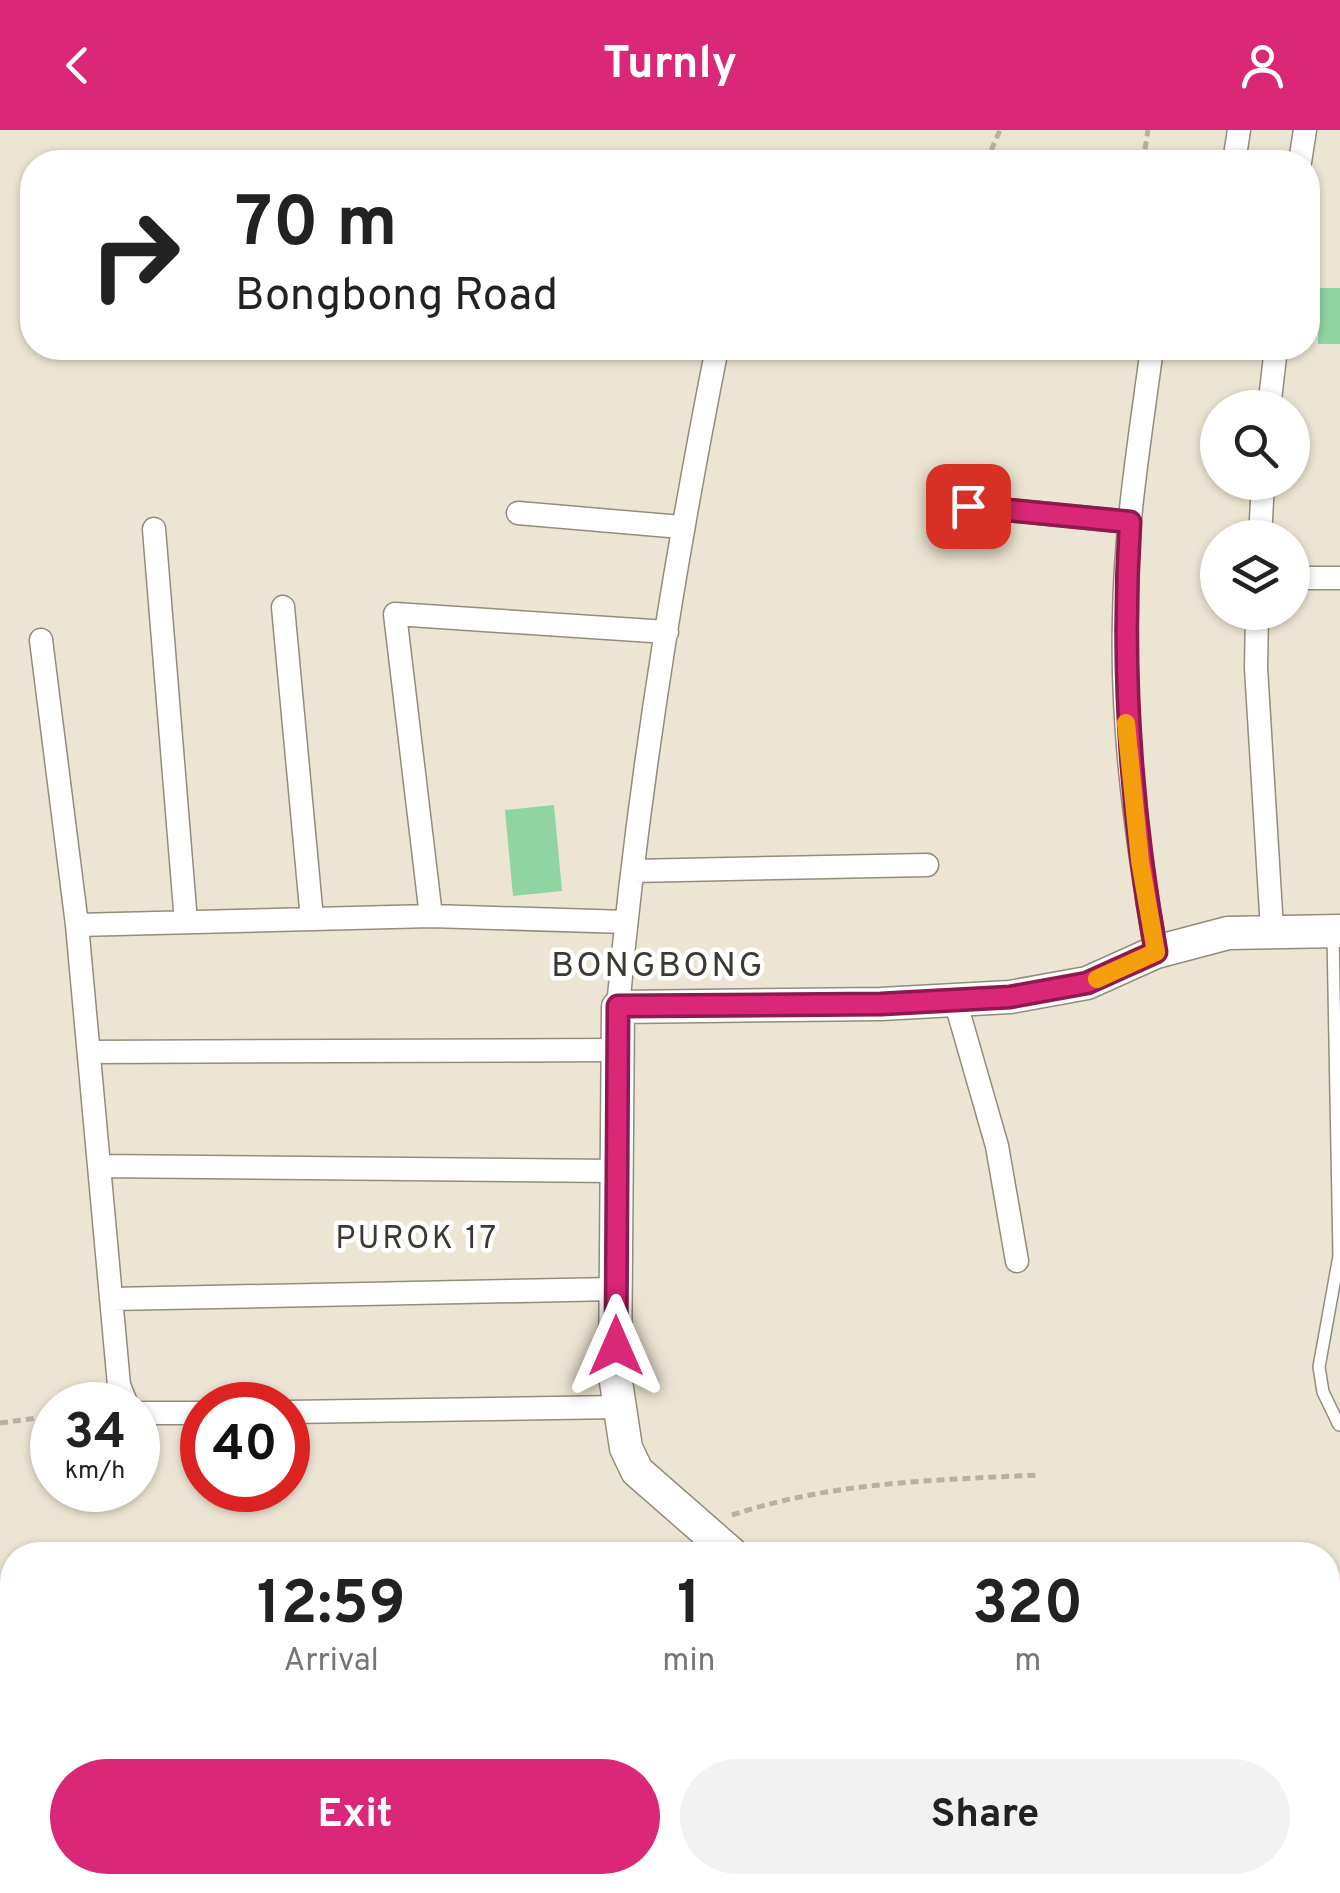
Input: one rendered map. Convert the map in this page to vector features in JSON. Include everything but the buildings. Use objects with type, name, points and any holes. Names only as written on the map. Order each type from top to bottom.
[{"type":"street","points":[[715,360],[681,527],[626,922],[618,1006],[614,1170],[618,1407],[626,1448],[637,1471],[717,1542]]},
{"type":"street","points":[[1150,360],[1130,522],[1124,620],[1126,722],[1140,861],[1156,952]]},
{"type":"street","points":[[1271,390],[1275,360]]},
{"type":"street","points":[[968,506],[1130,522]]},
{"type":"street","points":[[518,513],[681,527]]},
{"type":"street","points":[[154,529],[186,922]]},
{"type":"street","points":[[1310,578],[1340,578]]},
{"type":"street","points":[[282,607],[312,919]]},
{"type":"street","points":[[431,916],[395,614],[667,632]]},
{"type":"street","points":[[1257,630],[1272,929]]},
{"type":"street","points":[[42,640],[76,925],[120,1382]]},
{"type":"street","points":[[633,871],[927,864]]},
{"type":"street","points":[[76,925],[431,916],[626,922]]},
{"type":"street","points":[[618,1006],[955,1000],[1055,992],[1087,983],[1156,952],[1228,932],[1336,930]]},
{"type":"street","points":[[955,1000],[1002,1165],[1017,1261]]},
{"type":"street","points":[[89,1052],[616,1050]]},
{"type":"street","points":[[100,1166],[614,1170]]},
{"type":"street","points":[[111,1300],[615,1288]]},
{"type":"street","points":[[310,1412],[618,1407]]},
{"type":"lane","points":[[1336,930],[1339,1256],[1319,1368],[1324,1392],[1339,1425]]},
{"type":"path","points":[[0,1423],[30,1419]]},
{"type":"path","points":[[702,1530],[733,1514],[797,1496],[884,1482],[1038,1475]]},
{"type":"green space","points":[[1320,288],[1340,288],[1340,344],[1320,344]]},
{"type":"green space","points":[[554,805],[562,891],[513,896],[505,810]]},
{"type":"slow traffic","points":[[1097,979],[1156,952],[1140,861],[1126,723]]},
{"type":"district","name":"BONGBONG","points":[[658,964]]},
{"type":"district","name":"PUROK 17","points":[[417,1237]]},
{"type":"route","points":[[616,1346],[614,1170],[618,1006],[881,1004],[1010,997],[1055,992],[1087,983],[1156,952],[1140,861],[1126,722],[1124,620],[1130,522],[968,506]]}]
